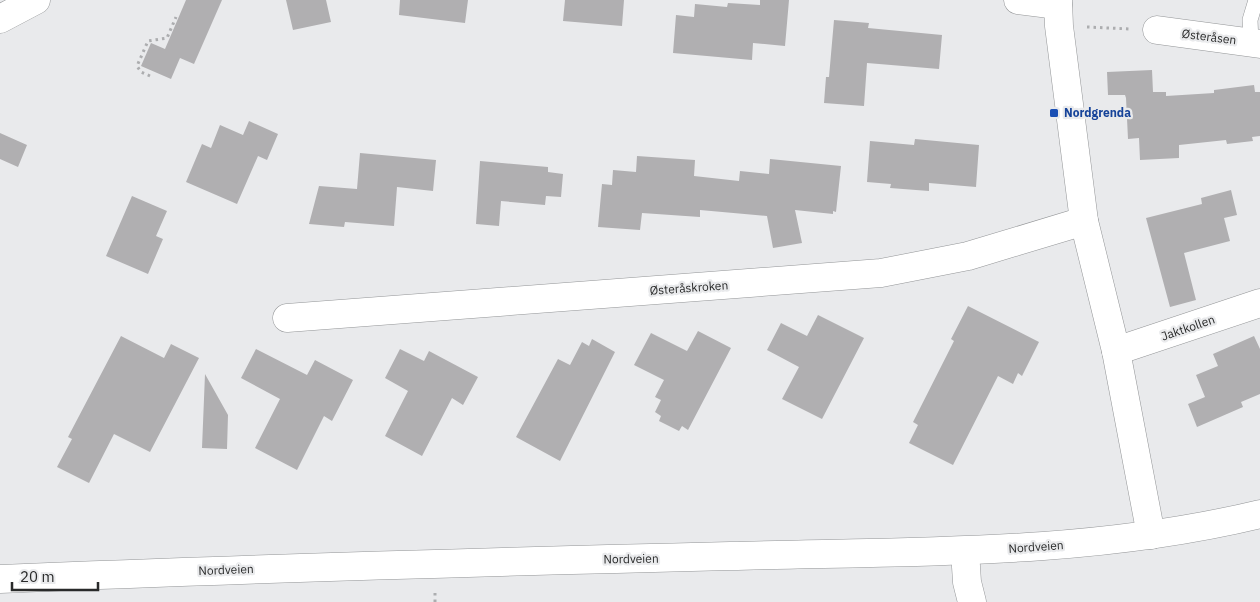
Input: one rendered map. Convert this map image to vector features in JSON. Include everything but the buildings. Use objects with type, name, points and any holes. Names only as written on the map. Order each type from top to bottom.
[{"type":"street","points":[[0,19],[36,0]]},
{"type":"street","points":[[1018,0],[1058,10],[1084,221],[1116,351],[1151,535]]},
{"type":"street","name":"Østeråsen","points":[[1157,30],[1256,43]]},
{"type":"street","name":"Østeråskroken","points":[[287,318],[881,273],[968,256],[1084,221]]},
{"type":"street","name":"Jaktkollen","points":[[1116,351],[1260,303]]},
{"type":"street","name":"Nordveien","points":[[0,579],[434,564],[965,551],[1067,545],[1151,535],[1260,514]]},
{"type":"street","points":[[965,551],[967,582],[972,602]]},
{"type":"lane","points":[[1256,0],[1250,20],[1256,43]]},
{"type":"path","points":[[1058,10],[1157,30]]},
{"type":"path","points":[[150,76],[141,72],[137,66],[140,57],[148,41],[167,38],[176,17]]},
{"type":"place","name":"Nordgrenda","points":[[1054,113]]}]
